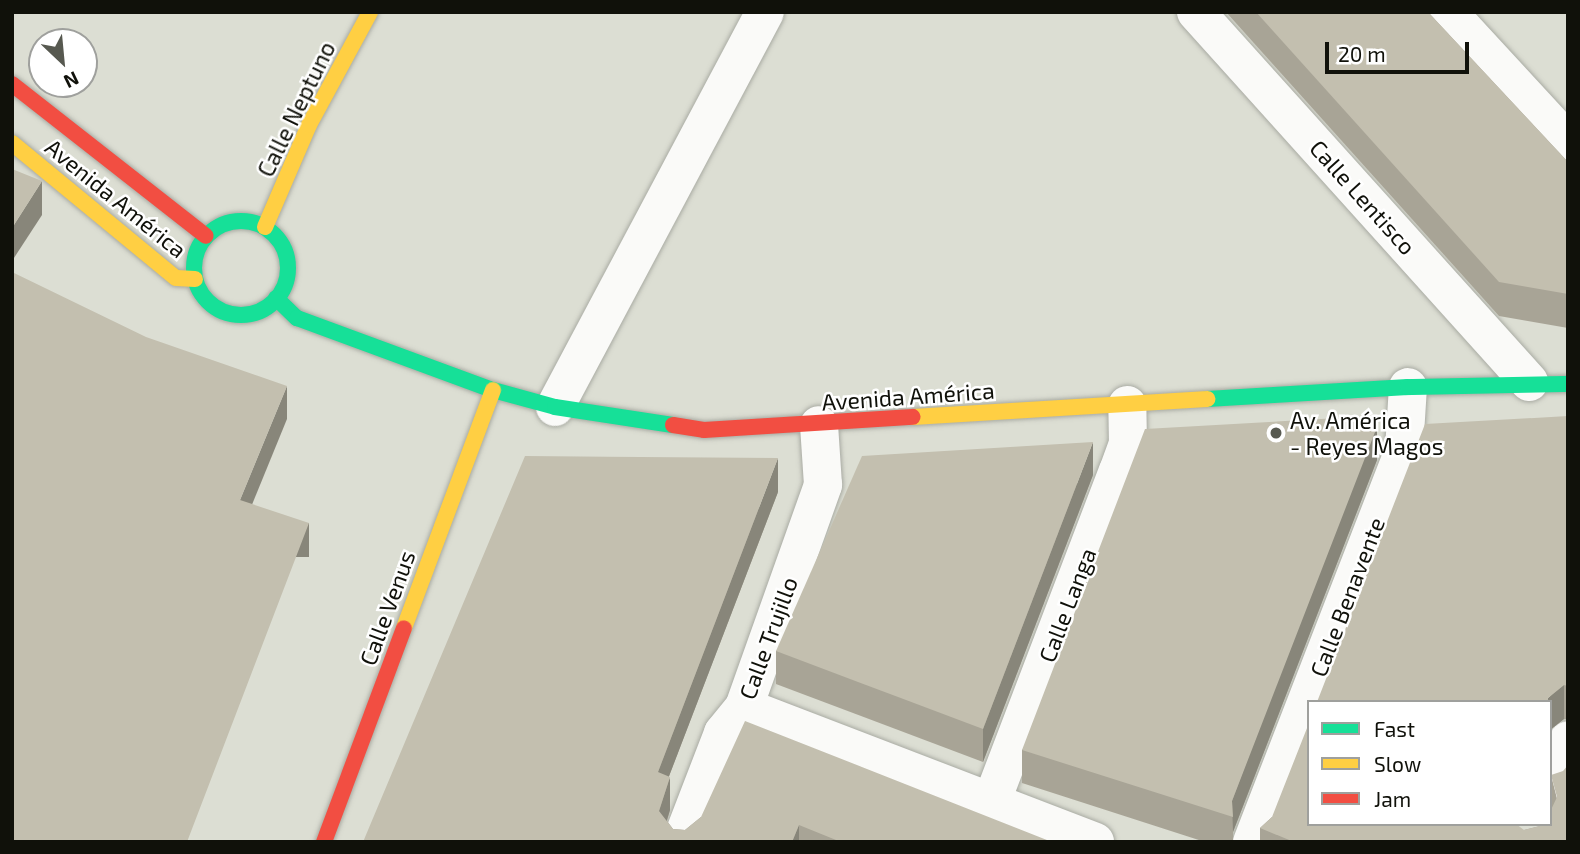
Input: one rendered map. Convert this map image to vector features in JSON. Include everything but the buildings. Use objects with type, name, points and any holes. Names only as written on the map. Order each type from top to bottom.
[{"type":"street","name":"Calle Neptuno","points":[[265,227],[309,125],[370,12]]},
{"type":"street","points":[[555,407],[765,12]]},
{"type":"street","name":"Calle Lentisco","points":[[1196,12],[1529,382]]},
{"type":"street","points":[[1448,12],[1568,142]]},
{"type":"street","name":"Avenida América","points":[[12,84],[206,236]]},
{"type":"street","name":"Avenida América","points":[[12,143],[176,278],[195,279]]},
{"type":"street","points":[[234,221],[265,227],[285,252],[288,268],[276,298],[252,314],[223,312],[201,293],[195,279],[198,248],[206,236],[234,221]]},
{"type":"street","name":"Avenida América","points":[[276,298],[297,318],[492,390],[555,407],[704,430],[1408,387],[1529,382],[1568,384]]},
{"type":"street","name":"Calle Benavente","points":[[1307,700],[1404,450],[1408,387]]},
{"type":"street","name":"Calle Venus","points":[[324,842],[492,390]]},
{"type":"street","name":"Calle Langa","points":[[991,803],[1128,444],[1127,405]]},
{"type":"street","name":"Calle Trujillo","points":[[681,842],[723,733],[744,707],[823,485],[819,425]]},
{"type":"street","name":"Calle Benavente","points":[[1252,842],[1307,700]]},
{"type":"street","points":[[744,707],[1095,842]]},
{"type":"street","points":[[1552,782],[1568,740]]},
{"type":"traffic: fast","points":[[241,221],[259,225],[274,235],[284,250],[288,268],[284,286],[274,301],[259,311],[241,315],[223,311],[208,301],[198,286],[194,268],[198,250],[208,235],[223,225],[241,221]]},
{"type":"traffic: fast","points":[[276,298],[297,318],[493,390],[555,407],[673,425]]},
{"type":"traffic: fast","points":[[1207,399],[1408,387],[1568,384]]},
{"type":"traffic: slow","points":[[265,227],[309,125],[370,12]]},
{"type":"traffic: slow","points":[[12,143],[176,278],[195,279]]},
{"type":"traffic: slow","points":[[404,628],[493,390]]},
{"type":"traffic: slow","points":[[913,417],[1207,399]]},
{"type":"traffic: jam","points":[[12,84],[206,236]]},
{"type":"traffic: jam","points":[[673,425],[704,430],[913,417]]},
{"type":"traffic: jam","points":[[324,842],[404,628]]},
{"type":"place","name":"Av. América - Reyes Magos","points":[[1276,433]]}]
